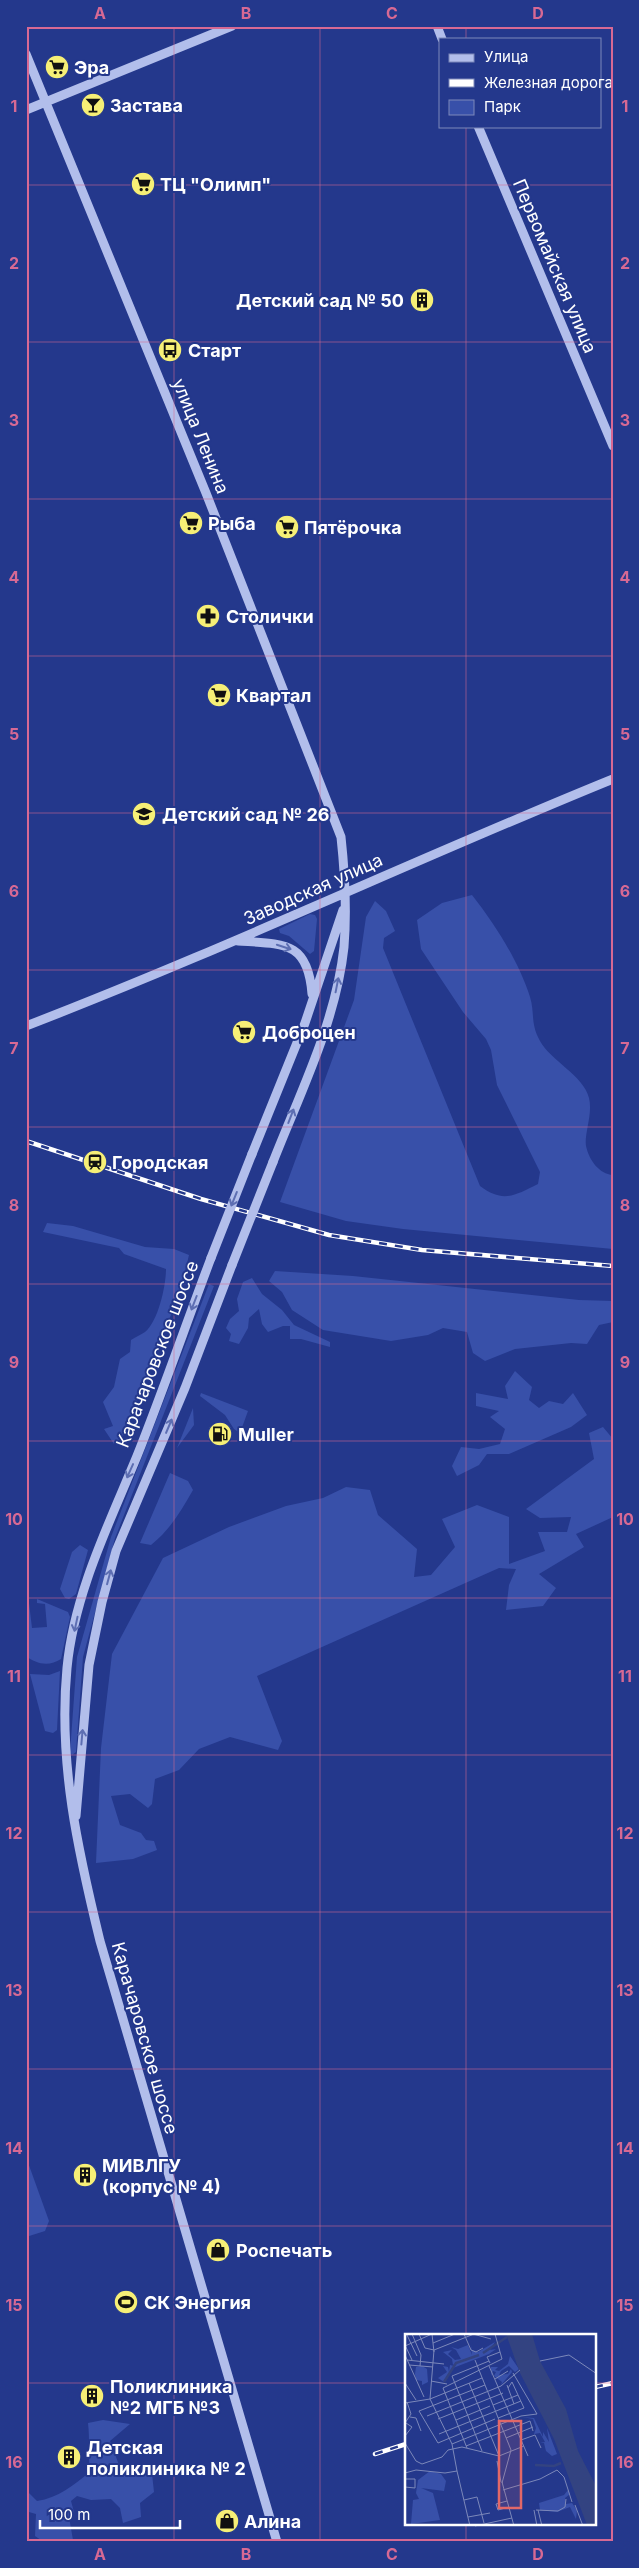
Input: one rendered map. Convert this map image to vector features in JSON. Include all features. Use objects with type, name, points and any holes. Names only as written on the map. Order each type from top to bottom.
[{"type":"street","points":[[26,110],[232,26]]},
{"type":"street","points":[[437,26],[442,38]]},
{"type":"street","name":"улица Ленина","points":[[26,54],[206,494],[341,837],[346,893]]},
{"type":"street","name":"Первомайская улица","points":[[479,128],[613,446]]},
{"type":"street","name":"Заводская улица","points":[[26,1026],[236,940],[613,779]]},
{"type":"street","name":"Карачаровское шоссе","points":[[75,1829],[89,1664],[102,1602],[116,1551],[185,1388],[328,1019],[343,950],[346,893]]},
{"type":"street","name":"Карачаровское шоссе","points":[[276,2542],[131,2054],[100,1941],[75,1829],[66,1769],[67,1667],[79,1611],[105,1529],[136,1457],[211,1258],[313,999],[345,903]]},
{"type":"street","points":[[236,940],[270,943],[296,952],[303,957],[310,972],[313,999]]},
{"type":"street","points":[[330,944],[339,942],[343,950]]},
{"type":"green space","points":[[472,895],[498,931],[520,970],[530,997],[535,1029],[540,1041],[551,1055],[581,1082],[586,1090],[590,1104],[586,1141],[587,1151],[599,1169],[613,1175],[613,1249],[403,1229],[346,1221],[280,1202],[354,1000],[366,917],[375,901],[386,911],[395,931],[384,938],[383,948],[480,1186],[495,1195],[509,1196],[538,1184],[540,1172],[497,1085],[491,1050],[486,1039],[463,1012],[421,949],[417,920],[442,903]]},
{"type":"green space","points":[[310,914],[315,915],[317,919],[314,951],[310,954],[289,936],[280,933],[279,929]]},
{"type":"green space","points":[[47,1223],[73,1226],[145,1247],[174,1249],[189,1255],[180,1292],[120,1444],[114,1444],[104,1429],[113,1426],[103,1402],[114,1387],[120,1359],[130,1352],[131,1340],[145,1332],[154,1320],[163,1294],[166,1269],[124,1254],[119,1248],[43,1232]]},
{"type":"green space","points":[[275,1271],[353,1276],[579,1300],[613,1301],[613,1322],[599,1325],[587,1344],[571,1343],[515,1349],[485,1361],[473,1353],[467,1332],[443,1328],[428,1335],[391,1341],[323,1330],[292,1310],[282,1292],[269,1281]]},
{"type":"green space","points":[[252,1278],[262,1294],[282,1310],[294,1325],[330,1342],[330,1347],[301,1339],[290,1339],[290,1326],[283,1326],[268,1332],[262,1324],[259,1309],[249,1318],[248,1328],[239,1344],[229,1341],[231,1334],[226,1328],[230,1319],[239,1311],[237,1299],[243,1282]]},
{"type":"green space","points":[[209,1284],[214,1286],[115,1538],[83,1657],[76,1752],[72,1755],[70,1752],[77,1657],[111,1537]]},
{"type":"green space","points":[[515,1371],[532,1387],[529,1400],[539,1408],[549,1401],[563,1404],[573,1393],[587,1415],[571,1427],[509,1454],[487,1454],[479,1465],[457,1476],[452,1466],[461,1447],[479,1449],[500,1444],[505,1429],[490,1417],[499,1411],[476,1406],[476,1393],[508,1399],[505,1386]]},
{"type":"green space","points":[[201,1393],[248,1411],[240,1433],[234,1429],[225,1415],[200,1396]]},
{"type":"green space","points":[[193,1408],[194,1425],[177,1448]]},
{"type":"green space","points":[[603,1427],[613,1439],[613,1517],[576,1534],[584,1547],[539,1574],[556,1588],[543,1606],[506,1610],[509,1585],[516,1569],[499,1568],[257,1676],[282,1741],[278,1750],[230,1737],[199,1749],[179,1770],[155,1779],[152,1804],[148,1808],[130,1794],[111,1796],[120,1825],[141,1833],[146,1840],[154,1841],[157,1850],[133,1859],[96,1863],[101,1748],[112,1654],[163,1558],[229,1527],[286,1506],[323,1498],[346,1487],[370,1490],[378,1515],[417,1549],[414,1577],[431,1575],[455,1547],[442,1519],[477,1505],[509,1517],[509,1564],[545,1551],[538,1532],[567,1532],[571,1517],[540,1518],[526,1509],[594,1459],[589,1433]]},
{"type":"green space","points":[[170,1473],[188,1481],[193,1490],[175,1520],[158,1539],[151,1545],[140,1543]]},
{"type":"green space","points":[[80,1545],[88,1550],[76,1594],[69,1599],[65,1598],[60,1589],[72,1552]]},
{"type":"green space","points":[[37,1599],[68,1612],[70,1617],[61,1659],[47,1664],[38,1663],[26,1656],[26,1602],[29,1603],[32,1628],[47,1627],[45,1604],[37,1603]]},
{"type":"green space","points":[[60,1671],[57,1730],[53,1733],[45,1731],[30,1674],[49,1675]]},
{"type":"green space","points":[[26,2157],[49,2221],[45,2231],[26,2237]]},
{"type":"green space","points":[[103,2420],[130,2424],[110,2441],[122,2473],[129,2477],[152,2474],[154,2492],[140,2503],[141,2517],[123,2523],[120,2508],[111,2499],[91,2500],[77,2496],[71,2501],[74,2512],[69,2517],[73,2540],[71,2542],[44,2542],[35,2536],[36,2514],[29,2512],[26,2534],[26,2490],[37,2501],[45,2499],[65,2490],[90,2472],[88,2423]]},
{"type":"railway","points":[[26,1141],[201,1199],[329,1235],[422,1250],[613,1266]]},
{"type":"railway","points":[[596,2387],[613,2383]]},
{"type":"railway","points":[[375,2454],[405,2444]]},
{"type":"place","name":"Эра","points":[[57,67]]},
{"type":"place","name":"Застава","points":[[93,105]]},
{"type":"place","name":"ТЦ \"Олимп\"","points":[[143,184]]},
{"type":"place","name":"Детский сад № 50","points":[[422,300]]},
{"type":"place","name":"Старт","points":[[170,350]]},
{"type":"place","name":"Рыба","points":[[191,523]]},
{"type":"place","name":"Пятёрочка","points":[[287,527]]},
{"type":"place","name":"Столички","points":[[208,616]]},
{"type":"place","name":"Квартал","points":[[219,695]]},
{"type":"place","name":"Детский сад № 26","points":[[144,814]]},
{"type":"place","name":"Доброцен","points":[[244,1032]]},
{"type":"place","name":"Городская","points":[[95,1162]]},
{"type":"place","name":"Muller","points":[[220,1434]]},
{"type":"place","name":"МИВЛГУ (корпус № 4)","points":[[85,2175]]},
{"type":"place","name":"Роспечать","points":[[218,2250]]},
{"type":"place","name":"СК Энергия","points":[[126,2302]]},
{"type":"place","name":"Поликлиника №2 МГБ №3","points":[[92,2396]]},
{"type":"place","name":"Детская поликлиника № 2","points":[[69,2457]]},
{"type":"place","name":"Алина","points":[[227,2521]]}]
